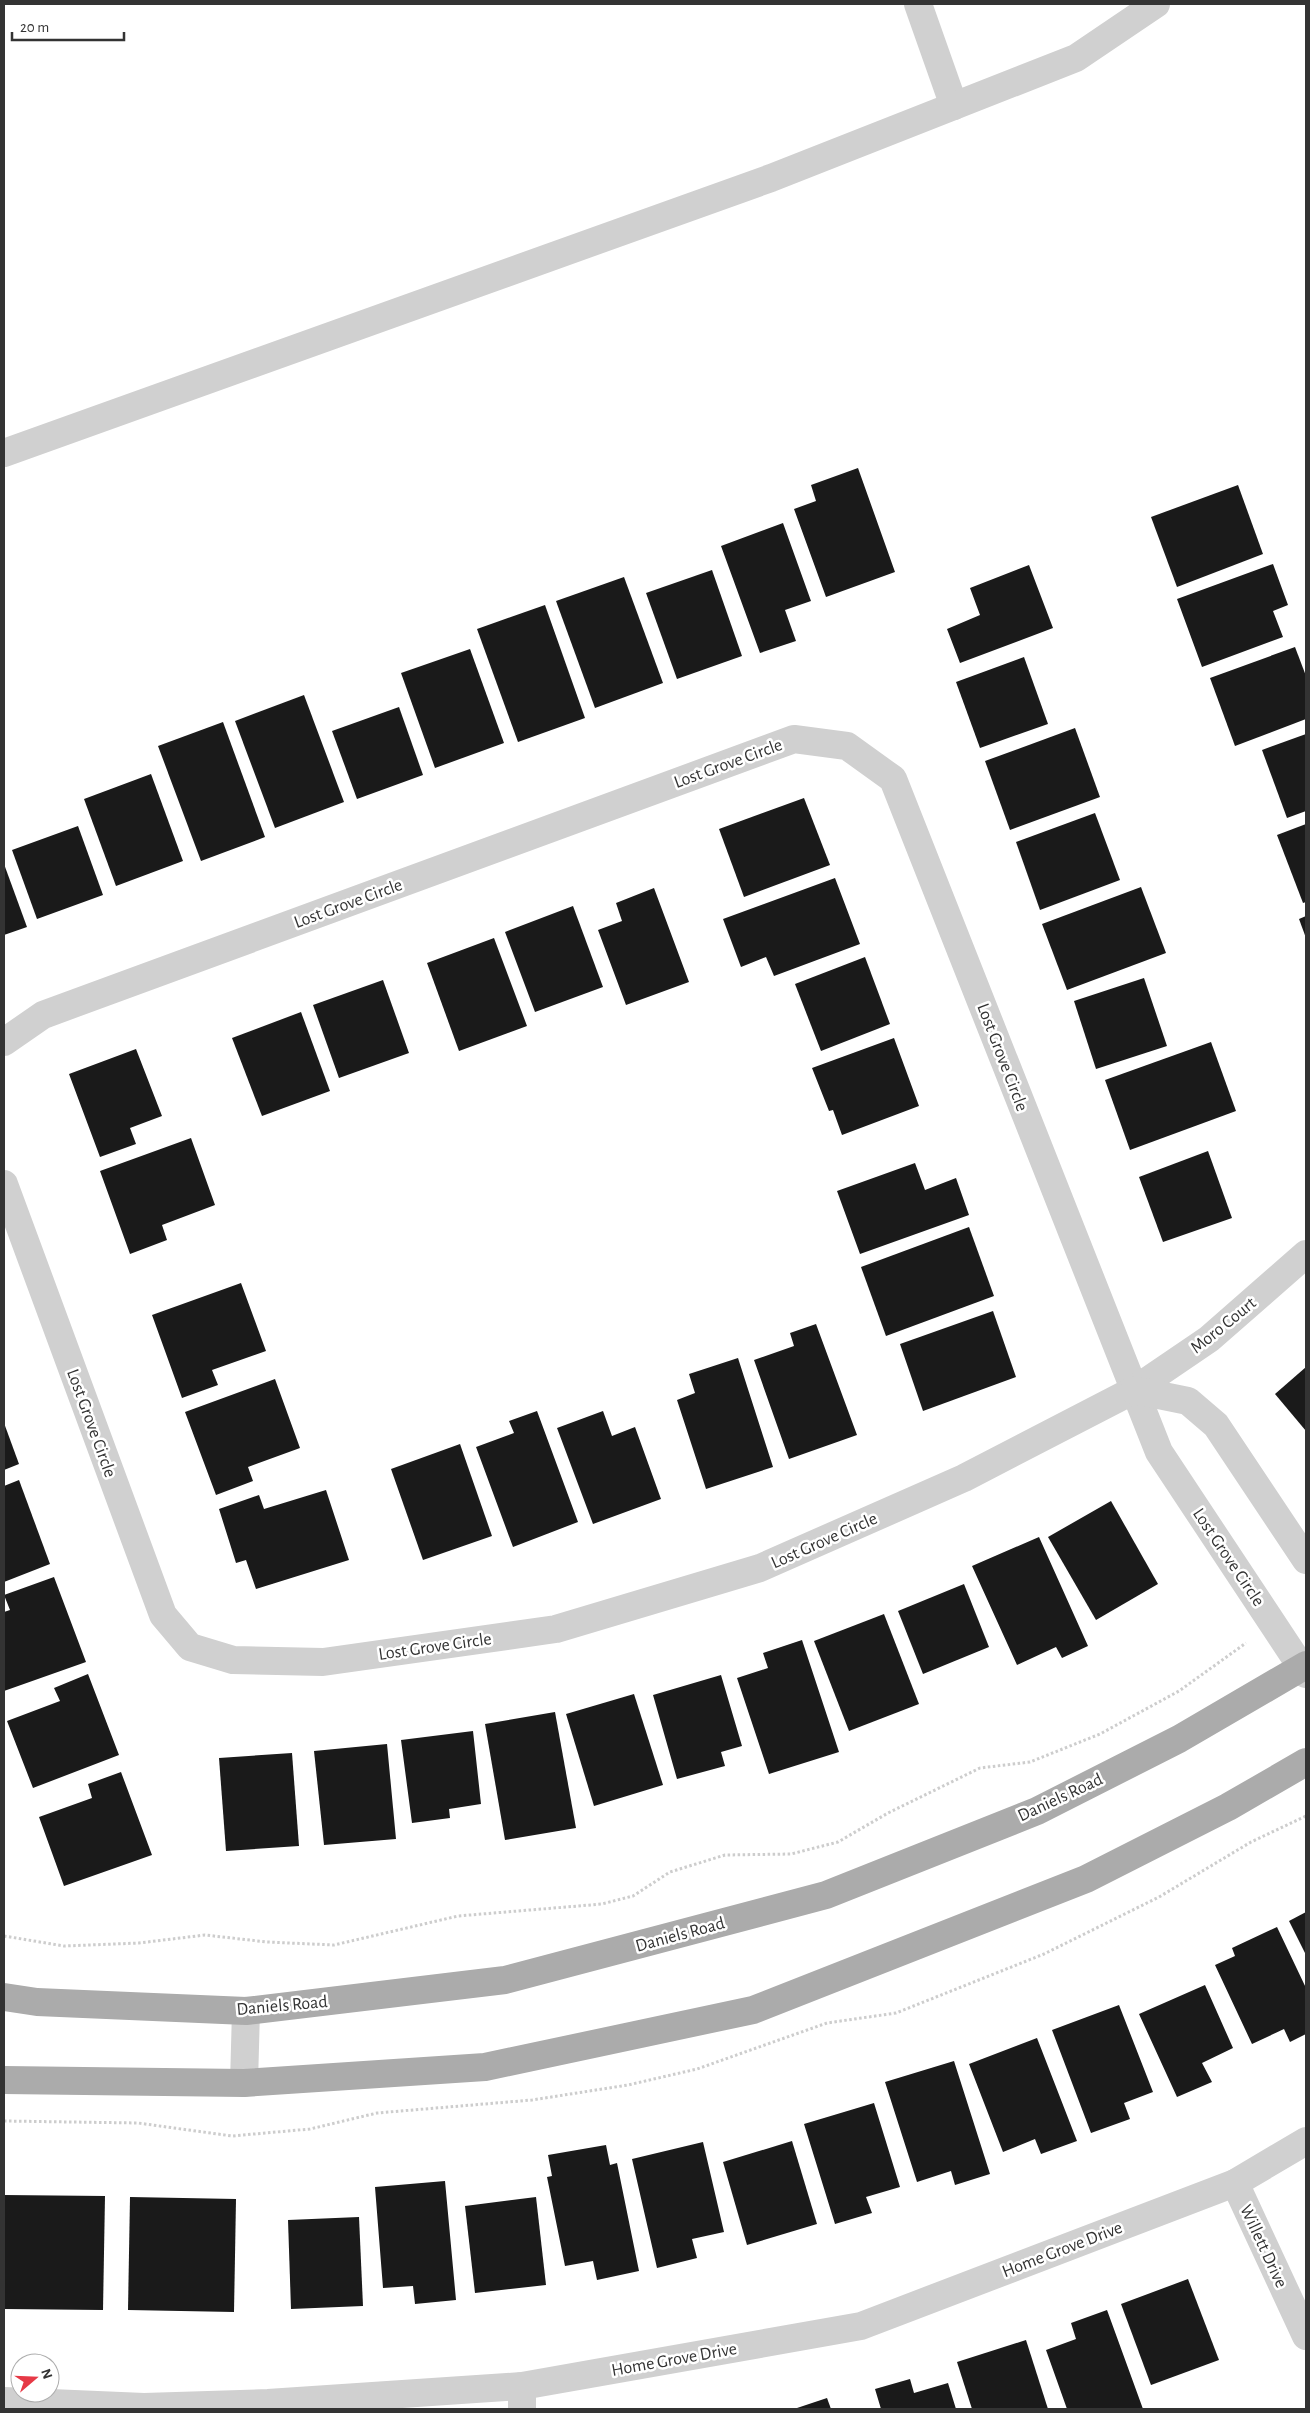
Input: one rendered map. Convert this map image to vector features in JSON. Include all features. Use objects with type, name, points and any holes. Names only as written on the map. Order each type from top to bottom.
[{"type":"main road","name":"Daniels Road","points":[[4,1997],[37,2002],[246,2011],[505,1980],[826,1895],[1037,1810],[1179,1739],[1305,1669]]},
{"type":"main road","points":[[4,2080],[244,2083],[485,2067],[752,2010],[1086,1879],[1228,1807],[1306,1762]]},
{"type":"street","points":[[918,4],[954,106]]},
{"type":"street","points":[[4,453],[771,178],[1076,58],[1156,4]]},
{"type":"street","name":"Lost Grove Circle","points":[[4,1042],[44,1015],[794,738],[847,746],[893,779],[1159,1452],[1273,1625],[1305,1669]]},
{"type":"street","name":"Lost Grove Circle","points":[[4,1184],[163,1616],[190,1647],[233,1660],[323,1662],[556,1629],[760,1568],[964,1478],[1134,1390]]},
{"type":"street","name":"Moro Court","points":[[1134,1390],[1209,1340],[1306,1254]]},
{"type":"street","points":[[1134,1390],[1188,1401],[1216,1425],[1306,1560]]},
{"type":"street","points":[[244,2083],[246,2011]]},
{"type":"street","name":"Home Grove Drive","points":[[4,2401],[144,2407],[522,2398],[861,2326],[1234,2183],[1306,2141]]},
{"type":"street","name":"Willett Drive","points":[[1234,2183],[1306,2336]]},
{"type":"path","points":[[4,1936],[64,1946],[139,1943],[205,1935],[267,1942],[334,1944],[458,1916],[610,1902],[633,1896],[670,1872],[725,1855],[791,1854],[838,1842],[888,1813],[980,1768],[1030,1762],[1091,1737],[1179,1691],[1273,1625]]},
{"type":"building","points":[[858,468],[895,572],[826,597],[794,509],[816,501],[811,485]]},
{"type":"building","points":[[1238,485],[1263,554],[1177,587],[1151,517]]},
{"type":"building","points":[[783,523],[811,601],[785,610],[796,641],[760,653],[721,546]]},
{"type":"building","points":[[1273,564],[1288,605],[1273,611],[1283,637],[1202,667],[1177,599]]},
{"type":"building","points":[[1029,565],[1053,628],[960,663],[947,629],[980,615],[970,588]]},
{"type":"building","points":[[712,570],[742,656],[677,679],[646,593]]},
{"type":"building","points":[[624,577],[663,683],[595,708],[556,601]]},
{"type":"building","points":[[545,605],[585,718],[518,742],[477,629]]},
{"type":"building","points":[[1295,647],[1306,676],[1306,719],[1235,746],[1210,678]]},
{"type":"building","points":[[470,649],[504,743],[435,768],[401,673]]},
{"type":"building","points":[[1024,657],[1048,724],[980,748],[956,682]]},
{"type":"building","points":[[304,695],[344,802],[275,828],[235,721]]},
{"type":"building","points":[[399,707],[423,775],[357,799],[332,731]]},
{"type":"building","points":[[223,722],[265,837],[201,861],[158,746]]},
{"type":"building","points":[[1075,728],[1100,797],[1010,830],[985,761]]},
{"type":"building","points":[[1306,734],[1306,811],[1287,818],[1262,750]]},
{"type":"building","points":[[151,774],[183,861],[116,886],[84,799]]},
{"type":"building","points":[[804,798],[830,865],[744,897],[719,829]]},
{"type":"building","points":[[1095,813],[1120,880],[1040,910],[1016,842]]},
{"type":"building","points":[[1306,824],[1306,902],[1303,903],[1277,835]]},
{"type":"building","points":[[78,826],[103,895],[37,919],[12,850]]},
{"type":"building","points":[[4,864],[27,927],[4,935]]},
{"type":"building","points":[[835,878],[860,944],[774,976],[766,957],[741,967],[723,919]]},
{"type":"building","points":[[1141,887],[1166,953],[1067,990],[1042,924]]},
{"type":"building","points":[[654,888],[689,982],[626,1005],[598,930],[622,921],[616,903]]},
{"type":"building","points":[[573,906],[603,987],[535,1012],[505,932]]},
{"type":"building","points":[[1306,916],[1306,938],[1299,919]]},
{"type":"building","points":[[494,938],[527,1026],[459,1051],[427,963]]},
{"type":"building","points":[[865,957],[890,1024],[821,1051],[795,984]]},
{"type":"building","points":[[1144,978],[1167,1046],[1096,1069],[1074,1001]]},
{"type":"building","points":[[383,980],[409,1053],[339,1078],[313,1005]]},
{"type":"building","points":[[301,1012],[330,1091],[262,1116],[232,1038]]},
{"type":"building","points":[[894,1038],[919,1106],[842,1135],[833,1110],[829,1111],[812,1068]]},
{"type":"building","points":[[1211,1042],[1236,1111],[1130,1150],[1105,1080]]},
{"type":"building","points":[[136,1049],[162,1116],[130,1128],[136,1144],[100,1157],[69,1074]]},
{"type":"building","points":[[191,1138],[215,1205],[162,1225],[167,1240],[130,1254],[100,1171]]},
{"type":"building","points":[[1208,1151],[1232,1218],[1163,1242],[1139,1177]]},
{"type":"building","points":[[915,1163],[925,1190],[956,1178],[969,1215],[860,1254],[837,1191]]},
{"type":"building","points":[[969,1227],[994,1296],[886,1336],[861,1267]]},
{"type":"building","points":[[241,1283],[266,1351],[212,1370],[218,1385],[182,1398],[152,1315]]},
{"type":"building","points":[[993,1311],[1016,1377],[923,1411],[900,1344]]},
{"type":"building","points":[[816,1324],[857,1435],[789,1459],[754,1360],[794,1346],[790,1333]]},
{"type":"building","points":[[738,1358],[773,1467],[706,1489],[677,1400],[695,1393],[689,1374]]},
{"type":"building","points":[[1306,1367],[1306,1431],[1275,1394]]},
{"type":"building","points":[[275,1379],[300,1448],[248,1467],[253,1481],[216,1495],[185,1412]]},
{"type":"building","points":[[537,1411],[578,1522],[513,1547],[476,1447],[514,1433],[509,1421]]},
{"type":"building","points":[[603,1411],[612,1436],[635,1427],[661,1499],[593,1524],[557,1428]]},
{"type":"building","points":[[4,1423],[19,1464],[4,1470]]},
{"type":"building","points":[[460,1444],[492,1536],[423,1560],[391,1469]]},
{"type":"building","points":[[19,1480],[50,1564],[4,1582],[4,1486]]},
{"type":"building","points":[[326,1490],[349,1560],[256,1589],[246,1560],[236,1563],[219,1509],[259,1495],[264,1509]]},
{"type":"building","points":[[1111,1501],[1158,1584],[1096,1620],[1048,1537]]},
{"type":"building","points":[[1039,1537],[1088,1646],[1062,1658],[1056,1647],[1017,1665],[972,1566]]},
{"type":"building","points":[[54,1577],[86,1662],[4,1691],[4,1612],[10,1610],[4,1595]]},
{"type":"building","points":[[964,1584],[989,1647],[923,1674],[898,1611]]},
{"type":"building","points":[[884,1614],[919,1704],[849,1731],[814,1641]]},
{"type":"building","points":[[802,1640],[839,1752],[769,1774],[737,1678],[768,1668],[763,1653]]},
{"type":"building","points":[[88,1674],[119,1755],[33,1788],[7,1721],[60,1701],[54,1688]]},
{"type":"building","points":[[721,1675],[742,1746],[721,1752],[725,1766],[677,1779],[653,1695]]},
{"type":"building","points":[[634,1694],[663,1785],[594,1806],[566,1714]]},
{"type":"building","points":[[555,1712],[576,1828],[505,1840],[485,1724]]},
{"type":"building","points":[[473,1731],[481,1804],[449,1809],[450,1818],[412,1823],[401,1740]]},
{"type":"building","points":[[387,1744],[396,1839],[324,1845],[314,1751]]},
{"type":"building","points":[[292,1753],[299,1846],[226,1851],[219,1758]]},
{"type":"building","points":[[121,1772],[152,1855],[64,1886],[39,1817],[92,1798],[88,1784]]},
{"type":"building","points":[[1306,1912],[1306,1955],[1289,1921]]},
{"type":"building","points":[[1277,1927],[1306,1988],[1306,2034],[1290,2042],[1284,2029],[1252,2044],[1215,1965],[1235,1956],[1232,1948]]},
{"type":"building","points":[[1205,1985],[1233,2048],[1202,2063],[1212,2082],[1177,2097],[1139,2014]]},
{"type":"building","points":[[1119,2005],[1153,2092],[1124,2103],[1130,2119],[1091,2133],[1052,2030]]},
{"type":"building","points":[[1037,2038],[1077,2141],[1041,2154],[1035,2139],[1003,2152],[969,2064]]},
{"type":"building","points":[[954,2061],[990,2174],[955,2185],[951,2171],[917,2182],[885,2082]]},
{"type":"building","points":[[874,2103],[900,2187],[866,2197],[872,2213],[835,2224],[804,2124]]},
{"type":"building","points":[[792,2141],[817,2224],[747,2245],[723,2162]]},
{"type":"building","points":[[703,2142],[724,2232],[692,2239],[697,2258],[657,2268],[632,2159]]},
{"type":"building","points":[[606,2145],[610,2165],[617,2163],[639,2271],[597,2280],[593,2261],[565,2266],[547,2177],[552,2176],[548,2155]]},
{"type":"building","points":[[445,2181],[456,2300],[415,2304],[413,2286],[383,2288],[375,2187]]},
{"type":"building","points":[[4,2195],[105,2196],[103,2310],[4,2309]]},
{"type":"building","points":[[130,2197],[236,2199],[234,2312],[128,2310]]},
{"type":"building","points":[[536,2197],[546,2285],[475,2293],[465,2206]]},
{"type":"building","points":[[359,2217],[363,2306],[291,2309],[288,2220]]},
{"type":"building","points":[[1188,2279],[1219,2360],[1151,2385],[1121,2304]]},
{"type":"building","points":[[1107,2310],[1143,2409],[1067,2409],[1046,2350],[1076,2339],[1071,2323]]},
{"type":"building","points":[[1026,2340],[1048,2409],[972,2409],[957,2362]]},
{"type":"building","points":[[910,2379],[914,2393],[948,2383],[956,2409],[881,2409],[875,2389]]},
{"type":"building","points":[[827,2398],[831,2409],[794,2409]]}]
